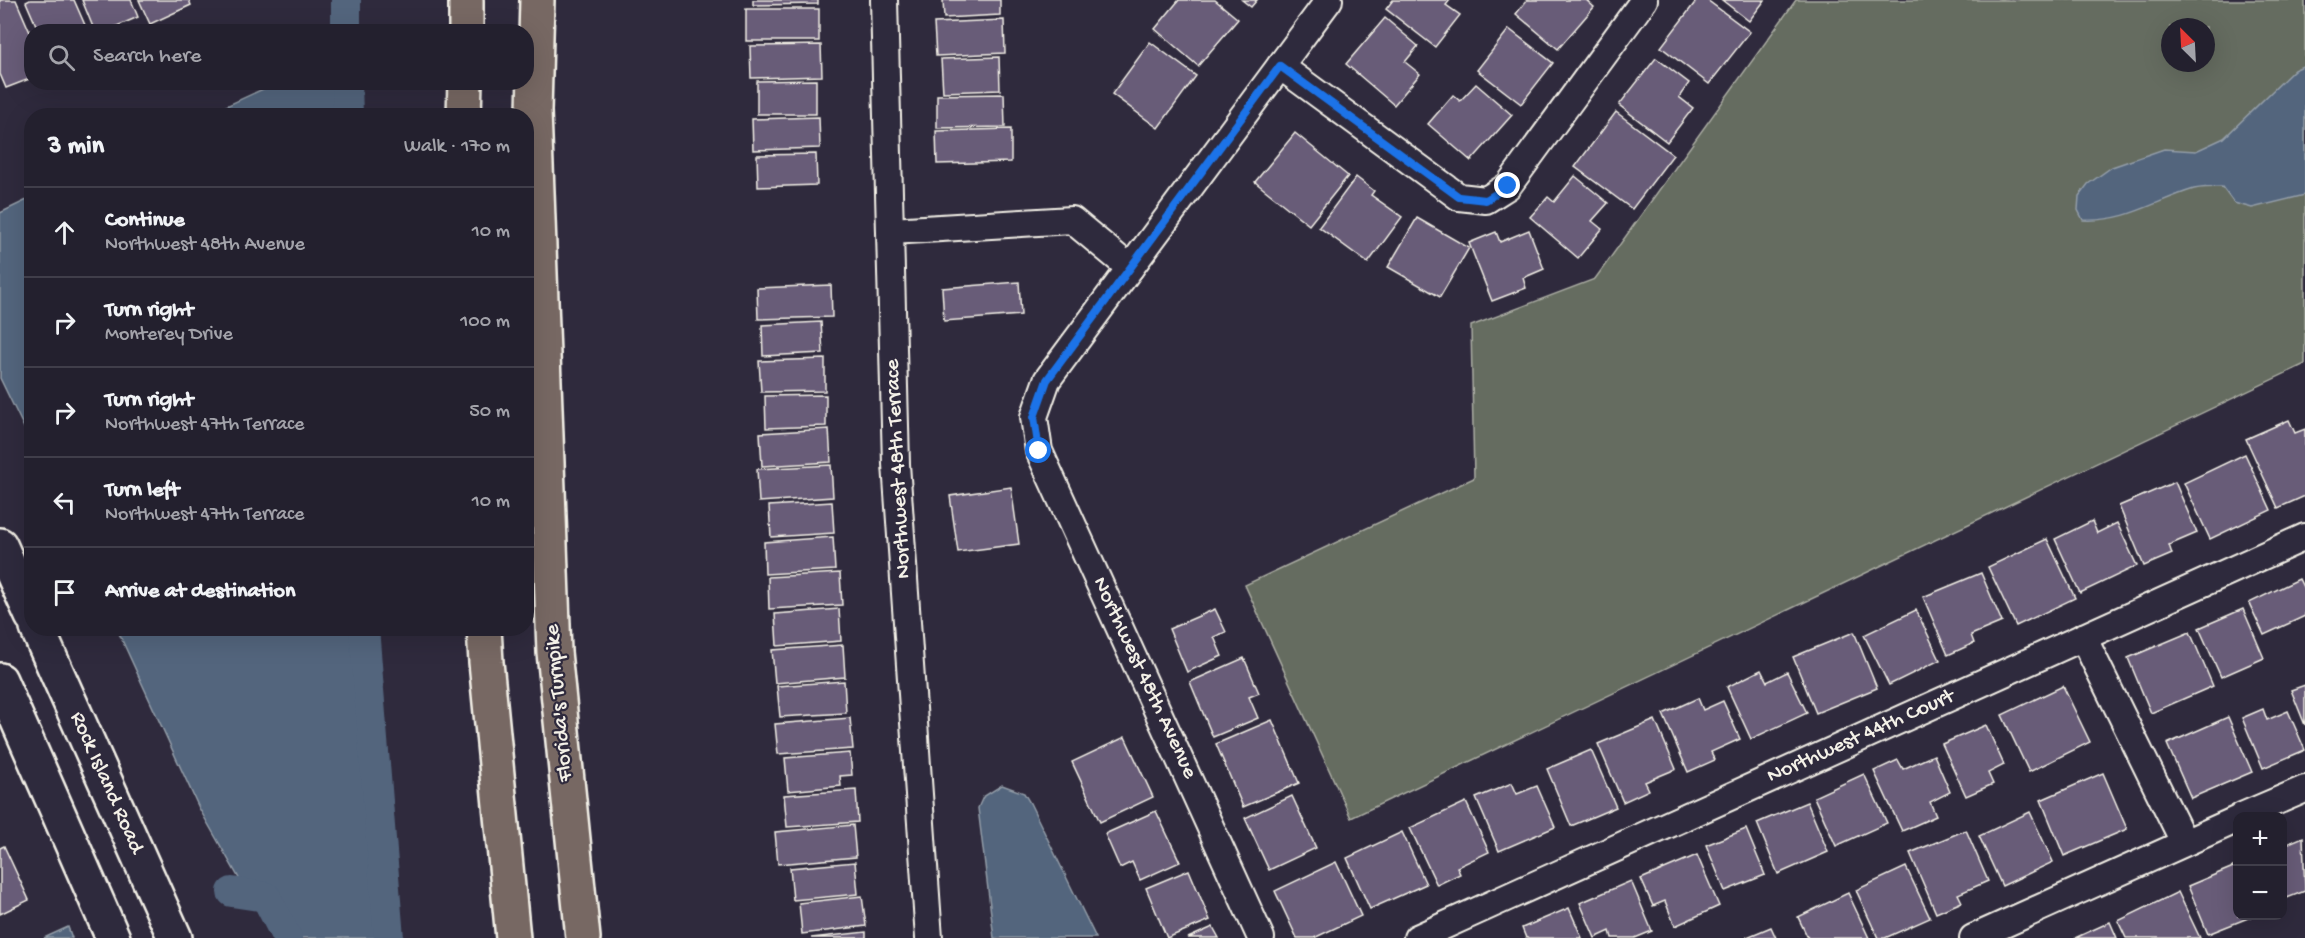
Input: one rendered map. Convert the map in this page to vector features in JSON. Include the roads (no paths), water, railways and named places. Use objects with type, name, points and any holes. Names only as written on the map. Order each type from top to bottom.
[{"type":"highway","points":[[466,0],[466,24]]},
{"type":"highway","name":"Florida's Turnpike","points":[[537,0],[534,123],[554,652],[583,938]]},
{"type":"highway","points":[[464,108],[465,90]]},
{"type":"highway","points":[[484,636],[513,938]]},
{"type":"main road","points":[[0,545],[24,598]]},
{"type":"main road","name":"Rock Island Road","points":[[41,636],[175,938]]},
{"type":"main road","points":[[0,680],[113,938]]},
{"type":"street","name":"Northwest 48th Terrace","points":[[884,0],[896,464],[929,938]]},
{"type":"street","points":[[891,231],[1072,220],[1130,268],[1329,0]]},
{"type":"street","points":[[1280,66],[1459,197],[1486,200],[1508,186],[1644,0]]},
{"type":"street","name":"Northwest 48th Avenue","points":[[1130,268],[1047,380],[1034,417],[1039,451],[1261,938]]},
{"type":"street","name":"Northwest 44th Court","points":[[1417,938],[2305,537]]},
{"type":"street","points":[[2083,637],[2184,842]]},
{"type":"street","points":[[2251,812],[2305,789]]},
{"type":"street","points":[[1973,938],[2233,821]]},
{"type":"water","points":[[2305,65],[2305,195],[2252,208],[2234,203],[2222,187],[2201,188],[2114,218],[2083,220],[2078,210],[2079,196],[2088,184],[2112,167],[2164,149],[2196,151],[2224,138],[2294,70]]},
{"type":"water","points":[[261,90],[347,90],[348,108],[222,108]]},
{"type":"water","points":[[24,201],[24,428],[0,378],[0,213]]},
{"type":"water","points":[[120,636],[365,636],[389,938],[273,938],[199,808]]},
{"type":"water","points":[[1002,785],[1024,793],[1096,938],[994,938],[978,808],[983,797]]},
{"type":"water","points":[[68,927],[72,938],[44,938]]},
{"type":"waterway","points":[[346,0],[346,24]]},
{"type":"waterway","points":[[347,90],[348,108]]},
{"type":"waterway","points":[[365,636],[389,938]]},
{"type":"waterway","points":[[232,892],[266,897],[287,938]]}]
